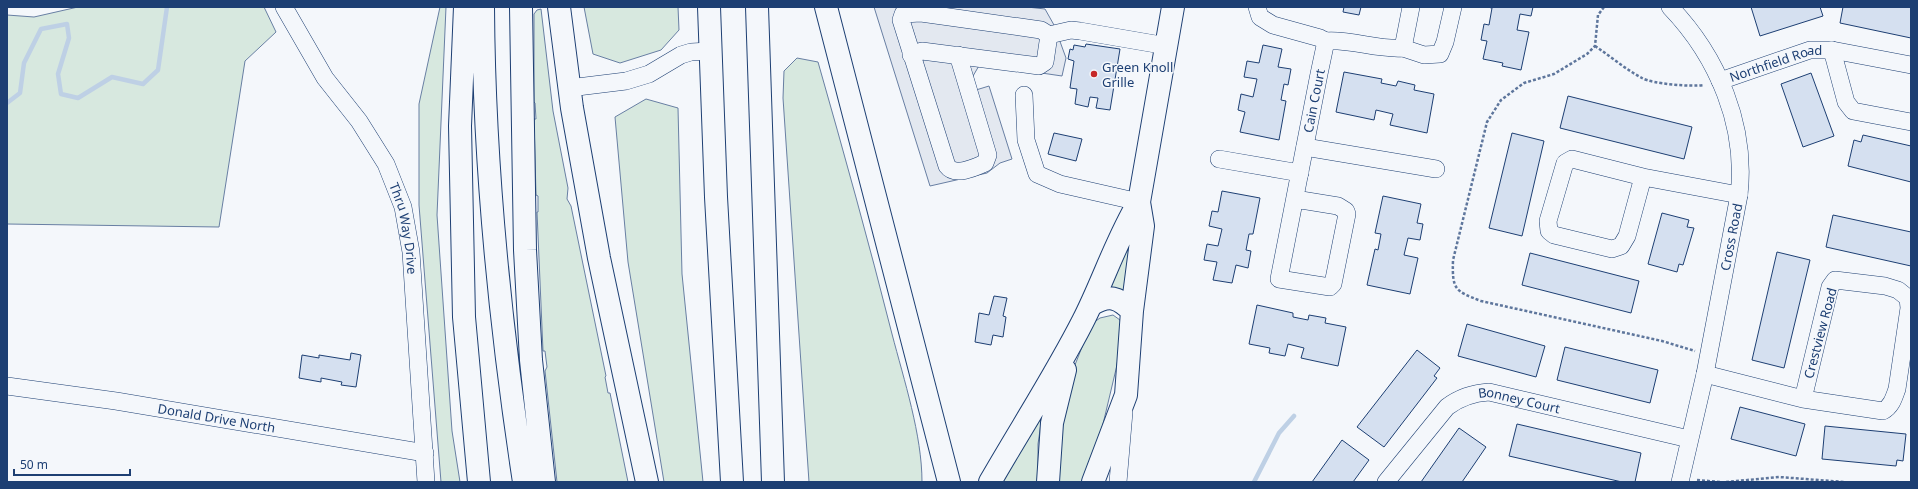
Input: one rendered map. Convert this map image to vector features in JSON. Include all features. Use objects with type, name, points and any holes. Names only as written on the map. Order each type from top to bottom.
[{"type":"highway","points":[[465,7],[462,44],[460,126],[464,317],[479,482]]},
{"type":"highway","points":[[483,7],[486,113],[497,267],[506,356],[524,482]]},
{"type":"highway","points":[[521,7],[525,250],[531,360],[544,482]]},
{"type":"highway","points":[[559,7],[569,88],[599,258],[647,482]]},
{"type":"highway","points":[[709,7],[716,197],[732,482]]},
{"type":"highway","points":[[757,7],[773,482]]},
{"type":"highway","points":[[826,7],[949,482]]},
{"type":"highway","points":[[1093,482],[1126,395],[1132,311],[1143,226],[1140,202],[1173,7]]},
{"type":"highway","points":[[991,481],[1072,342],[1091,305],[1127,223],[1140,202]]},
{"type":"highway","points":[[1091,305],[1106,298],[1115,298],[1123,302],[1132,311]]},
{"type":"highway","points":[[1048,482],[1052,423],[1072,342]]},
{"type":"street","name":"Thru Way Drive","points":[[284,7],[325,78],[359,121],[386,164],[403,207],[411,252],[426,482]]},
{"type":"street","points":[[1257,7],[1260,17],[1273,26],[1320,38],[1326,41],[1335,40],[1388,49],[1403,48],[1424,55],[1440,54],[1445,42],[1453,7]]},
{"type":"street","points":[[1403,48],[1411,7]]},
{"type":"street","name":"Cross Road","points":[[1670,7],[1685,22],[1708,57],[1730,104],[1738,140],[1741,174],[1739,195],[1705,374],[1680,479]]},
{"type":"street","points":[[958,55],[988,155],[985,163],[958,172],[953,171],[947,166],[911,54],[901,20],[902,15],[906,13],[921,13],[1042,30],[1049,35],[1071,30],[1166,46]]},
{"type":"street","points":[[911,54],[922,51],[1039,66],[1045,62],[1049,35]]},
{"type":"street","name":"Cain Court","points":[[1295,199],[1338,206],[1346,211],[1347,214],[1333,284],[1330,287],[1279,279],[1326,41]]},
{"type":"street","name":"Northfield Road","points":[[1720,81],[1810,50],[1832,50],[1911,65]]},
{"type":"street","name":"Northfield Road","points":[[1832,50],[1846,102],[1853,111],[1911,122]]},
{"type":"street","points":[[569,88],[626,81],[649,74],[681,55],[710,51]]},
{"type":"street","points":[[1024,95],[1026,135],[1037,174],[1060,184],[1140,202]]},
{"type":"street","points":[[1305,147],[1436,169]]},
{"type":"street","points":[[1219,159],[1300,173]]},
{"type":"street","points":[[1643,177],[1626,236],[1621,246],[1612,249],[1554,235],[1549,231],[1548,222],[1565,163],[1572,159],[1643,177],[1739,195]]},
{"type":"street","name":"Crestview Road","points":[[1705,374],[1802,399],[1883,411],[1888,408],[1894,399],[1897,389],[1909,308],[1908,298],[1898,290],[1885,286],[1836,280],[1830,287],[1802,399]]},
{"type":"street","name":"Donald Drive North","points":[[7,386],[116,401],[425,453]]},
{"type":"street","name":"Bonney Court","points":[[1386,482],[1447,407],[1454,401],[1472,393],[1489,392],[1689,439]]},
{"type":"street","points":[[1118,482],[1126,395]]},
{"type":"path","points":[[1595,46],[1643,79],[1696,86],[1720,81]]},
{"type":"path","points":[[1726,482],[1779,477],[1844,482]]},
{"type":"path","points":[[1680,479],[1720,482]]},
{"type":"shaded area","points":[[78,7],[264,7],[276,32],[245,61],[219,227],[7,224],[7,15],[34,17]]},
{"type":"shaded area","points":[[440,7],[446,7],[437,215],[452,431],[460,482],[441,482],[419,205],[419,104]]},
{"type":"shaded area","points":[[584,7],[678,7],[679,30],[661,50],[620,63],[593,54]]},
{"type":"shaded area","points":[[874,7],[1027,7],[1045,9],[1054,25],[1066,58],[1062,76],[980,64],[973,76],[976,90],[989,86],[1012,159],[1000,163],[987,173],[930,186]]},
{"type":"shaded area","points":[[541,9],[553,111],[568,188],[567,199],[571,206],[606,376],[608,393],[610,393],[628,482],[557,482],[545,371],[547,367],[545,351],[543,351],[537,212],[538,196],[536,195],[534,14],[537,10]]},
{"type":"shaded area","points":[[797,58],[818,62],[847,164],[912,408],[919,446],[922,482],[809,482],[783,98],[784,71]]},
{"type":"shaded area","points":[[646,99],[678,108],[682,274],[703,482],[664,482],[628,262],[615,117]]},
{"type":"shaded area","points":[[1131,231],[1126,292],[1108,289]]},
{"type":"shaded area","points":[[1113,315],[1120,320],[1123,327],[1117,365],[1103,424],[1084,482],[1055,482],[1055,467],[1073,370],[1090,325],[1100,318]]},
{"type":"shaded area","points":[[1042,416],[1038,444],[1038,482],[1002,482]]},
{"type":"building","points":[[1344,7],[1361,7],[1359,15],[1343,12]]},
{"type":"building","points":[[1487,7],[1533,7],[1531,16],[1520,14],[1517,30],[1529,32],[1521,70],[1502,66],[1503,63],[1483,59],[1487,41],[1481,40],[1484,24],[1489,25],[1492,8]]},
{"type":"building","points":[[1751,7],[1820,7],[1823,16],[1760,36]]},
{"type":"building","points":[[1843,7],[1911,7],[1911,38],[1840,23]]},
{"type":"building","name":"Green Knoll Grille","points":[[1086,44],[1120,49],[1110,110],[1096,108],[1098,98],[1090,97],[1088,107],[1075,104],[1077,89],[1070,88],[1074,61],[1068,59],[1070,49],[1073,50],[1074,45],[1085,47]]},
{"type":"building","points":[[1263,45],[1282,49],[1278,67],[1291,69],[1288,85],[1284,84],[1281,100],[1286,101],[1279,140],[1240,132],[1245,112],[1238,110],[1241,94],[1253,97],[1257,79],[1244,77],[1247,61],[1259,63]]},
{"type":"building","points":[[1344,72],[1382,79],[1381,83],[1396,86],[1398,81],[1415,85],[1414,90],[1434,94],[1427,133],[1390,125],[1393,114],[1376,110],[1374,120],[1336,112]]},
{"type":"building","points":[[1811,73],[1834,136],[1803,147],[1781,84]]},
{"type":"building","points":[[1568,96],[1692,127],[1684,159],[1560,128]]},
{"type":"building","points":[[1054,133],[1082,139],[1076,161],[1048,154]]},
{"type":"building","points":[[1512,133],[1544,141],[1522,236],[1489,228]]},
{"type":"building","points":[[1863,135],[1911,146],[1911,182],[1848,166],[1854,140],[1861,142]]},
{"type":"building","points":[[1222,191],[1260,198],[1253,234],[1249,234],[1246,250],[1251,251],[1248,268],[1236,265],[1232,283],[1213,280],[1217,262],[1204,260],[1207,244],[1218,246],[1222,229],[1209,226],[1212,211],[1218,212]]},
{"type":"building","points":[[1383,196],[1421,204],[1417,223],[1423,224],[1420,240],[1408,238],[1404,255],[1418,258],[1410,294],[1367,285],[1375,249],[1378,250],[1381,234],[1375,233]]},
{"type":"building","points":[[1662,213],[1689,220],[1687,227],[1694,228],[1683,265],[1679,264],[1677,272],[1648,264]]},
{"type":"building","points":[[1833,215],[1911,232],[1911,266],[1826,247]]},
{"type":"building","points":[[1777,252],[1810,260],[1784,368],[1752,360]]},
{"type":"building","points":[[1530,253],[1639,281],[1631,313],[1522,285]]},
{"type":"building","points":[[994,296],[1007,298],[1003,316],[1006,317],[1003,337],[993,335],[991,345],[975,342],[979,313],[989,315]]},
{"type":"building","points":[[1257,305],[1293,313],[1293,317],[1308,320],[1309,315],[1326,318],[1325,323],[1346,327],[1338,366],[1301,358],[1304,348],[1288,344],[1285,356],[1269,353],[1270,348],[1249,344]]},
{"type":"building","points":[[1467,324],[1545,346],[1536,377],[1458,356]]},
{"type":"building","points":[[1565,347],[1658,370],[1650,403],[1557,380]]},
{"type":"building","points":[[1417,350],[1440,368],[1434,376],[1437,378],[1384,447],[1357,427]]},
{"type":"building","points":[[351,353],[361,355],[356,387],[341,385],[342,382],[321,378],[321,382],[299,378],[302,355],[319,358],[319,355],[350,360]]},
{"type":"building","points":[[1740,407],[1805,424],[1796,456],[1731,439]]},
{"type":"building","points":[[1517,424],[1641,453],[1635,482],[1622,482],[1509,456]]},
{"type":"building","points":[[1825,426],[1906,434],[1903,461],[1897,460],[1896,466],[1822,459]]},
{"type":"building","points":[[1459,428],[1486,447],[1462,482],[1421,482]]},
{"type":"building","points":[[1342,440],[1369,460],[1353,482],[1312,482]]},
{"type":"waterway","points":[[7,103],[20,93],[24,63],[41,29],[67,24],[69,38],[58,74],[61,94],[78,98],[112,77],[143,84],[158,70],[167,7]]},
{"type":"waterway","points":[[1254,482],[1279,433],[1294,416]]},
{"type":"place","name":"Green Knoll Grille","points":[[1094,74]]}]
